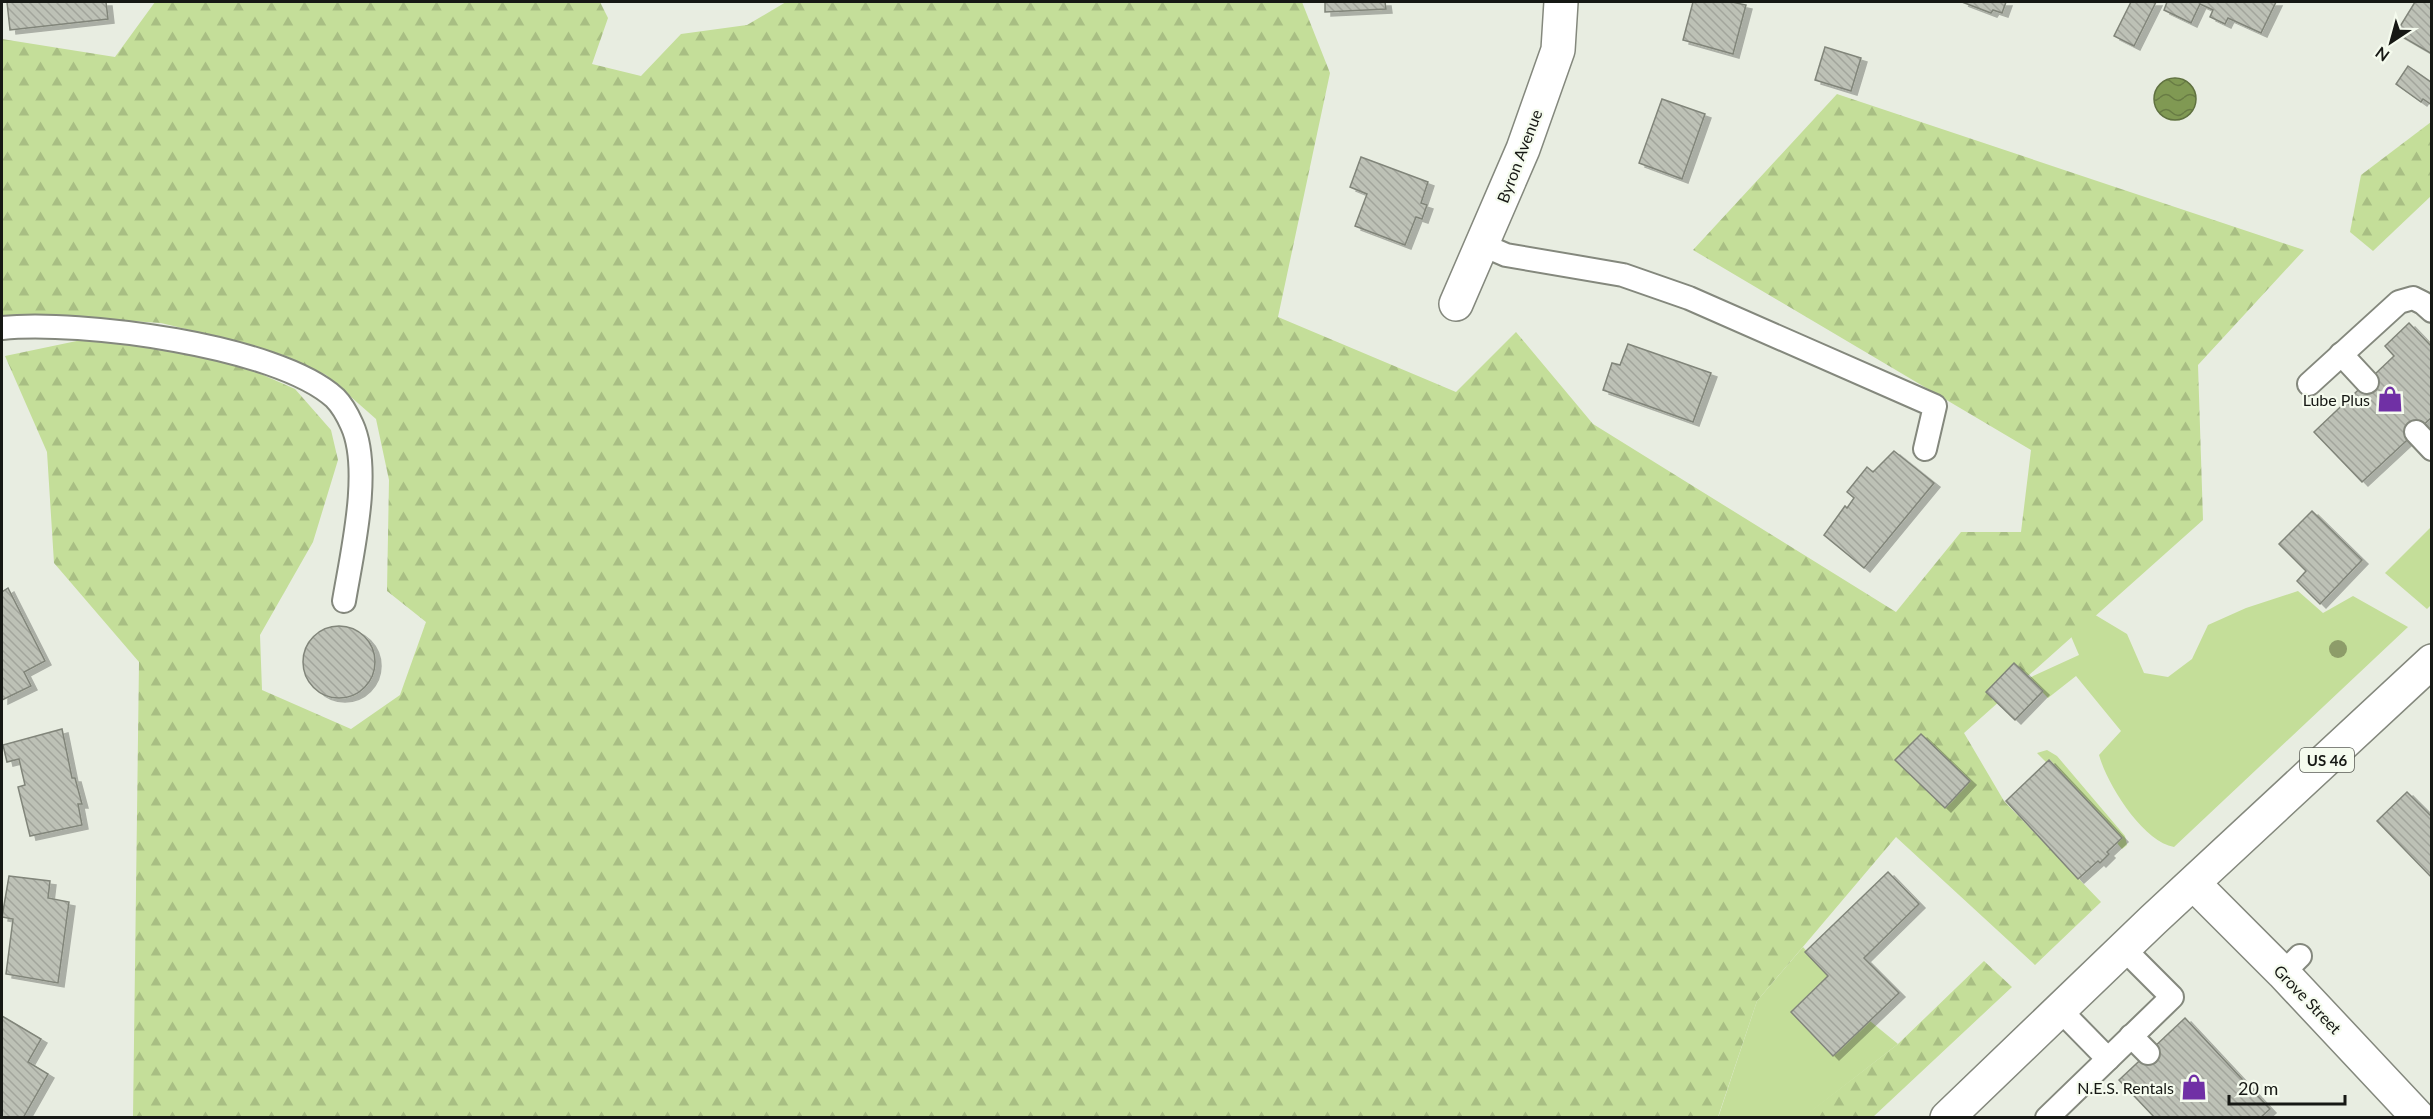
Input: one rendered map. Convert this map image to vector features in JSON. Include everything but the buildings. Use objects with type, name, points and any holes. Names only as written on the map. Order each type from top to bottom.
[{"type":"main road","name":"Byron Avenue","points":[[1456,304],[1523,149],[1558,50],[1561,2]]},
{"type":"main road","name":"US 46","points":[[1947,1118],[2432,661]]},
{"type":"main road","name":"Grove Street","points":[[2194,884],[2292,964],[2419,1118]]},
{"type":"lane","points":[[1483,245],[1506,255],[1623,275],[1831,358],[1935,406],[1925,449]]},
{"type":"lane","points":[[2309,384],[2395,304],[2404,300],[2417,300],[2432,311]]},
{"type":"lane","points":[[2,328],[28,326],[119,333],[206,347],[284,368],[320,386],[337,400],[353,427],[358,446],[361,482],[344,600]]},
{"type":"lane","points":[[2341,354],[2367,382]]},
{"type":"lane","points":[[2416,432],[2432,449]]},
{"type":"lane","points":[[2047,1118],[2172,997],[2124,949]]},
{"type":"lane","points":[[2060,1010],[2108,1059]]},
{"type":"lane","points":[[2131,1036],[2148,1053]]},
{"type":"green space","points":[[155,2],[600,2],[608,18],[592,64],[641,76],[681,34],[747,25],[786,2],[1302,2],[1330,73],[1278,317],[1456,392],[1516,332],[1593,424],[1896,612],[1961,532],[2021,532],[2031,450],[1693,250],[1837,94],[2304,250],[2198,365],[2203,520],[1964,733],[2004,801],[2101,902],[2035,965],[1896,837],[1757,1001],[1718,1117],[133,1117],[139,662],[54,563],[47,452],[5,356],[91,338],[172,348],[245,367],[295,389],[331,430],[338,460],[313,542],[260,635],[262,690],[351,729],[400,695],[426,622],[387,591],[389,480],[376,419],[326,375],[286,356],[244,343],[161,323],[58,316],[2,318],[2,39],[115,57]]},
{"type":"green space","points":[[2431,122],[2431,196],[2373,251],[2350,232],[2361,175]]},
{"type":"green space","points":[[2431,527],[2431,605],[2427,609],[2385,573]]},
{"type":"green space","points":[[2298,591],[2323,613],[2353,596],[2408,627],[2174,847],[2162,843],[2150,835],[2128,810],[2103,767],[2099,755],[2121,731],[2076,676],[2048,698],[2029,678],[2079,655],[2067,627],[2087,610],[2127,634],[2144,673],[2168,677],[2192,659],[2208,625],[2246,608]]},
{"type":"green space","points":[[2047,750],[2057,756],[2125,836],[2127,845],[2122,849],[2117,843],[2122,838],[2050,760],[2047,763],[2037,753]]},
{"type":"green space","points":[[1803,947],[1828,976],[1791,1012],[1833,1056],[1870,1021],[1898,1044],[1804,1117],[1718,1118],[1757,1001]]},
{"type":"green space","points":[[1984,961],[2012,987],[1873,1117],[1803,1117],[1898,1044]]},
{"type":"water","points":[[2175,78],[2190,84],[2196,99],[2190,114],[2175,120],[2160,114],[2154,99],[2160,84]]},
{"type":"place","name":"Lube Plus","points":[[2390,399]]},
{"type":"place","name":"N.E.S. Rentals","points":[[2194,1087]]}]
